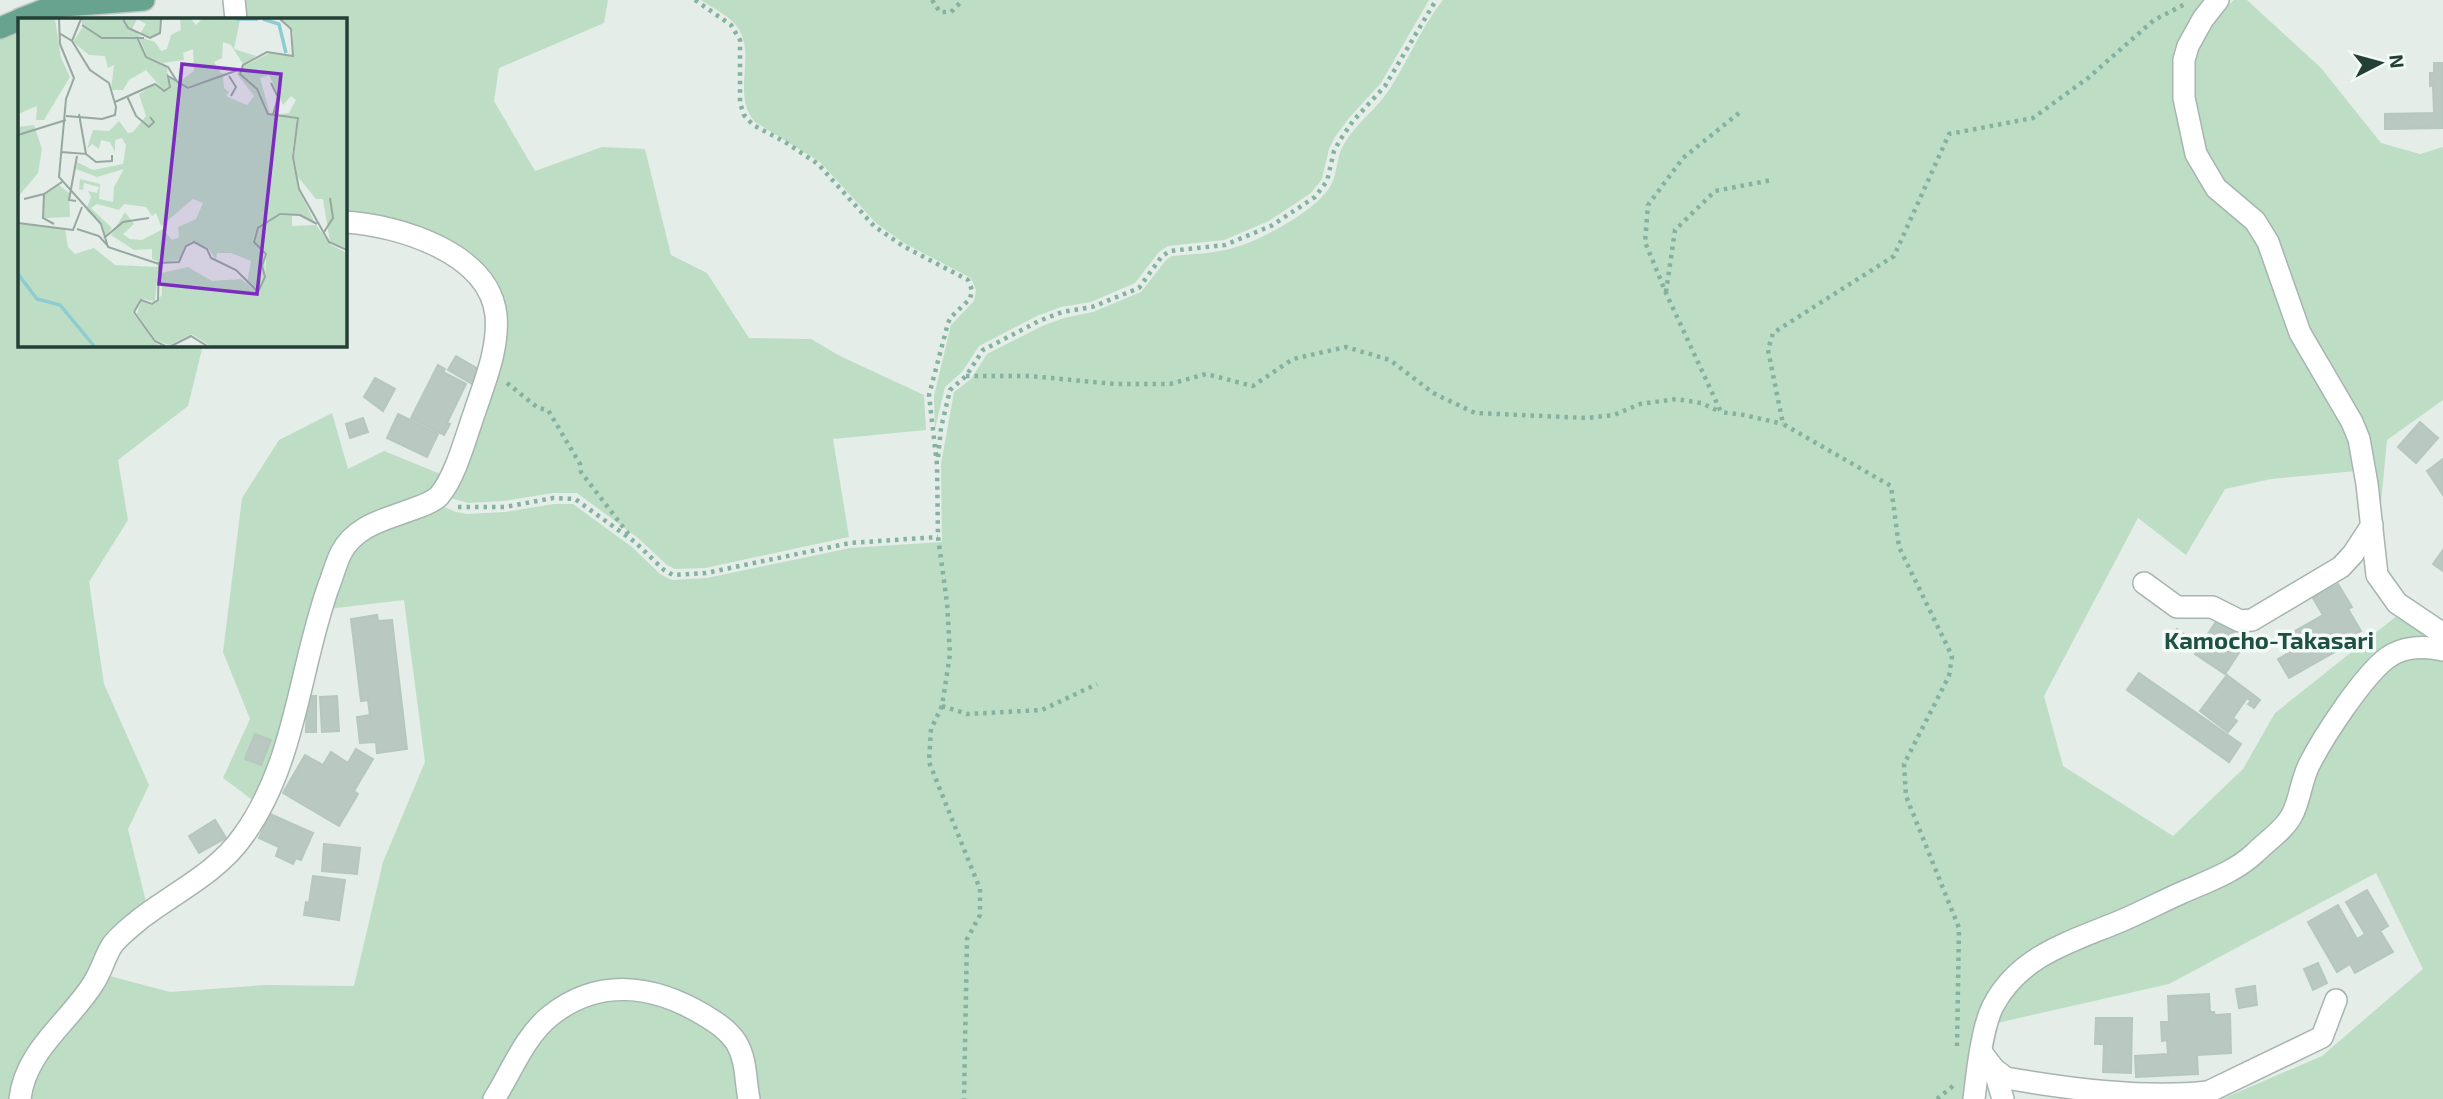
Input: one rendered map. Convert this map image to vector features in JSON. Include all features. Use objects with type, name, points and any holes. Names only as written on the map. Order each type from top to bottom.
[{"type":"main road","points":[[25,18],[51,7],[144,0]]},
{"type":"main road","points":[[0,28],[18,21]]},
{"type":"street","points":[[234,0],[236,18]]},
{"type":"street","points":[[2218,0],[2203,19],[2188,46],[2182,73],[2184,99],[2196,154],[2216,188],[2255,221],[2268,242],[2300,333],[2352,422],[2359,439],[2377,575],[2397,603],[2443,634]]},
{"type":"street","points":[[20,1099],[27,1069],[93,984],[113,945],[139,920],[228,855],[244,834],[272,786],[288,741],[321,607],[342,551],[357,533],[438,497],[450,479],[489,369],[495,340],[496,316],[492,297],[476,272],[451,253],[422,240],[370,224],[346,222]]},
{"type":"street","points":[[2144,583],[2177,607],[2212,607],[2239,621],[2252,620],[2340,567],[2353,554],[2372,525]]},
{"type":"street","points":[[1968,1095],[1992,1007],[2007,985],[2032,961],[2074,938],[2121,921],[2219,877],[2249,858],[2292,816],[2309,766],[2346,705],[2381,664],[2387,658],[2416,647],[2443,650]]},
{"type":"street","points":[[494,1099],[530,1036],[545,1020],[574,1000],[616,989],[645,990],[679,1000],[721,1026],[741,1052],[750,1099]]},
{"type":"street","points":[[1980,1052],[1994,1069],[2007,1078],[2104,1095],[2190,1096],[2208,1092],[2322,1037],[2336,1000]]},
{"type":"street","points":[[1994,1069],[2003,1099]]},
{"type":"path","points":[[695,0],[731,25],[740,40],[740,103],[744,115],[753,125],[818,164],[874,226],[902,246],[968,281],[972,290],[970,299],[948,323],[929,395],[937,464],[938,537],[947,603],[950,654],[942,706],[931,729],[929,762],[980,889],[980,915],[967,939],[964,1099]]},
{"type":"path","points":[[932,0],[940,12],[951,12],[962,0]]},
{"type":"path","points":[[937,464],[941,428],[950,390],[967,376],[983,350],[1002,338],[1062,312],[1092,307],[1139,288],[1162,256],[1170,251],[1225,245],[1271,226],[1315,197],[1327,181],[1334,151],[1340,140],[1353,121],[1385,86],[1436,0]]},
{"type":"path","points":[[1783,424],[1768,350],[1773,333],[1894,256],[1949,134],[2033,118],[2088,78],[2154,20],[2194,0]]},
{"type":"path","points":[[1721,412],[1665,293],[1645,242],[1648,205],[1684,158],[1739,113]]},
{"type":"path","points":[[1665,293],[1675,230],[1714,191],[1772,180]]},
{"type":"path","points":[[967,376],[1028,376],[1115,384],[1170,384],[1206,374],[1253,386],[1293,359],[1346,347],[1390,360],[1433,393],[1475,413],[1587,418],[1614,415],[1640,404],[1676,399],[1701,403],[1721,412],[1783,424],[1891,486],[1899,547],[1952,656],[1949,676],[1905,764],[1906,796],[1959,928],[1956,1055]]},
{"type":"path","points":[[489,369],[538,408],[548,410],[580,464],[581,472],[635,542],[664,570],[673,575],[733,568],[850,543],[938,537]]},
{"type":"path","points":[[438,497],[457,507],[467,508],[505,507],[553,498],[575,499],[635,542]]},
{"type":"path","points":[[942,706],[967,713],[1042,710],[1097,684]]},
{"type":"path","points":[[1937,1099],[1956,1083],[1968,1095]]},
{"type":"green space","points":[[244,0],[608,0],[604,23],[499,68],[494,101],[535,171],[602,147],[645,149],[671,255],[707,273],[749,338],[811,339],[840,356],[924,395],[926,430],[833,439],[849,537],[705,568],[675,569],[577,493],[553,493],[504,501],[468,503],[447,497],[496,371],[481,267],[346,215],[346,18],[246,18]]},
{"type":"green space","points":[[701,0],[1429,0],[1381,83],[1335,137],[1329,149],[1322,179],[1311,193],[1269,221],[1224,240],[1168,246],[1159,252],[1135,283],[1091,302],[1061,307],[1037,316],[979,346],[962,372],[945,387],[935,429],[934,396],[951,325],[974,301],[976,290],[971,278],[904,243],[876,223],[820,162],[755,122],[745,98],[745,45],[741,33],[733,22]]},
{"type":"green space","points":[[1443,0],[2209,0],[2177,100],[2250,226],[2345,425],[2357,471],[2271,479],[2225,489],[2186,555],[2138,518],[2044,696],[2063,766],[2173,836],[2243,769],[2275,713],[2398,615],[2436,637],[2399,642],[2284,812],[2243,851],[2214,868],[2118,912],[2070,930],[2026,954],[1965,1099],[757,1099],[725,1020],[585,988],[485,1099],[27,1099],[34,1072],[106,975],[170,992],[265,985],[354,986],[383,862],[425,762],[404,600],[328,609],[348,555],[361,538],[439,505],[467,514],[573,504],[632,547],[660,574],[672,580],[707,578],[850,548],[942,542],[941,464],[954,392],[971,379],[987,354],[1042,326],[1093,312],[1141,292],[1172,256],[1237,247],[1268,234],[1299,216],[1324,195],[1331,185],[1344,144],[1391,87]]},
{"type":"green space","points":[[2234,0],[2247,0],[2321,68],[2381,143],[2420,154],[2443,147],[2443,400],[2387,440],[2379,524],[2374,483],[2295,298],[2208,163],[2190,74],[2195,49],[2208,23]]},
{"type":"green space","points":[[18,32],[18,346],[203,346],[188,406],[118,460],[128,520],[89,582],[104,684],[149,785],[128,829],[147,906],[87,980],[12,1099],[0,1099],[0,40]]},
{"type":"green space","points":[[332,413],[348,469],[384,451],[443,475],[432,492],[352,527],[281,739],[255,802],[223,778],[250,719],[223,652],[242,498],[279,440]]},
{"type":"green space","points":[[2416,656],[2443,660],[2443,1099],[2222,1099],[2322,1056],[2423,969],[2376,873],[2169,984],[1997,1023],[2008,1000],[2025,980],[2049,963],[2104,934],[2208,893],[2226,882],[2309,780],[2371,688],[2399,663]]},
{"type":"green space","points":[[616,997],[676,1007],[729,1045],[742,1099],[502,1099],[550,1026],[589,1002]]},
{"type":"building","points":[[2434,63],[2443,63],[2443,128],[2385,129],[2385,114],[2434,113],[2430,73],[2434,73]]},
{"type":"building","points":[[456,356],[480,370],[472,384],[448,370]]},
{"type":"building","points":[[438,365],[445,369],[443,372],[466,384],[444,435],[411,418]]},
{"type":"building","points":[[375,378],[395,389],[383,411],[364,397]]},
{"type":"building","points":[[398,414],[438,434],[427,457],[387,438]]},
{"type":"building","points":[[363,418],[368,432],[350,438],[346,424]]},
{"type":"building","points":[[2420,422],[2438,438],[2416,463],[2398,447]]},
{"type":"building","points":[[2443,459],[2443,495],[2427,471]]},
{"type":"building","points":[[2443,550],[2443,571],[2433,564]]},
{"type":"building","points":[[2338,584],[2352,607],[2348,609],[2361,631],[2346,639],[2349,644],[2289,678],[2278,659],[2292,651],[2281,639],[2323,615],[2313,598]]},
{"type":"building","points":[[377,615],[378,621],[392,620],[407,749],[377,753],[376,742],[360,743],[357,717],[370,715],[368,700],[361,701],[351,619]]},
{"type":"building","points":[[2217,620],[2235,631],[2227,643],[2240,651],[2225,674],[2195,654]]},
{"type":"building","points":[[2177,629],[2189,638],[2180,651],[2167,642]]},
{"type":"building","points":[[2139,673],[2241,744],[2229,762],[2127,690]]},
{"type":"building","points":[[2227,675],[2260,700],[2254,708],[2248,704],[2251,701],[2247,698],[2233,718],[2237,721],[2228,732],[2200,711]]},
{"type":"building","points":[[307,696],[316,696],[316,732],[306,732]]},
{"type":"building","points":[[337,696],[339,731],[322,732],[320,697]]},
{"type":"building","points":[[255,734],[271,740],[261,765],[245,759]]},
{"type":"building","points":[[356,749],[373,759],[354,791],[358,794],[339,826],[283,793],[305,755],[323,765],[331,752],[348,763]]},
{"type":"building","points":[[270,814],[313,833],[301,860],[296,858],[293,864],[276,856],[279,847],[259,838]]},
{"type":"building","points":[[215,820],[226,838],[199,853],[189,836]]},
{"type":"building","points":[[324,844],[360,848],[357,874],[322,871]]},
{"type":"building","points":[[313,876],[345,880],[339,920],[304,915],[306,902],[309,903]]},
{"type":"building","points":[[2367,890],[2388,926],[2380,931],[2393,952],[2355,973],[2350,964],[2337,972],[2308,922],[2338,905],[2357,939],[2365,934],[2346,902]]},
{"type":"building","points":[[2318,963],[2327,983],[2313,990],[2304,969]]},
{"type":"building","points":[[2255,986],[2257,1005],[2239,1008],[2236,989]]},
{"type":"building","points":[[2209,994],[2210,1012],[2215,1015],[2230,1014],[2231,1053],[2197,1055],[2198,1074],[2136,1077],[2135,1056],[2168,1054],[2167,1040],[2162,1041],[2161,1022],[2169,1022],[2168,996]]},
{"type":"building","points":[[2096,1018],[2132,1018],[2131,1073],[2103,1072],[2104,1044],[2095,1044]]},
{"type":"district","name":"Kamocho-Takasari","points":[[2269,641]]}]
